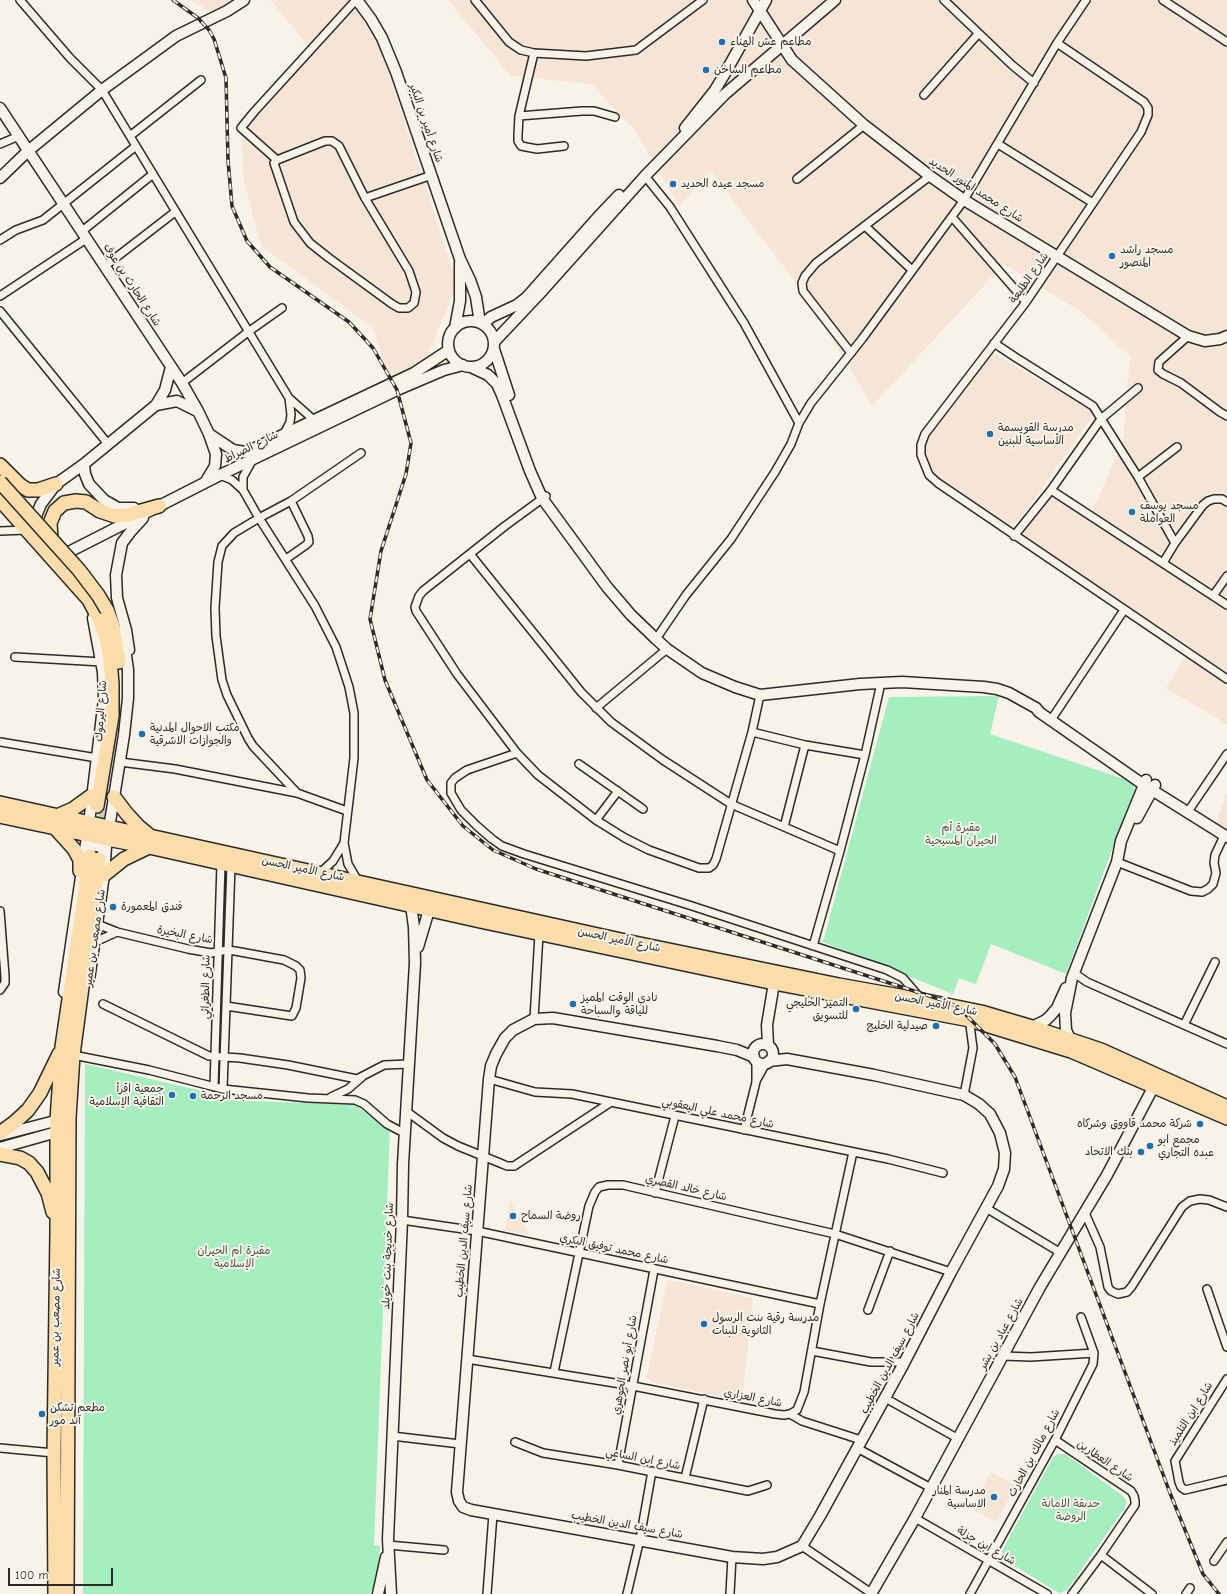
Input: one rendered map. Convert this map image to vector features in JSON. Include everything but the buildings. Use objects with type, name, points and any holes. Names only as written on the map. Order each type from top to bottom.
[{"type":"highway","points":[[0,465],[20,485],[28,490],[38,490],[56,484]]},
{"type":"highway","name":"شارع اليرموك","points":[[0,482],[84,576],[98,595],[107,610],[121,647],[121,691],[102,804]]},
{"type":"highway","name":"شارع اليرموك","points":[[0,501],[89,600],[99,619],[106,638],[110,659],[112,684],[112,716],[102,804]]},
{"type":"highway","points":[[51,539],[50,523],[55,511],[64,503],[76,501],[86,502],[100,511],[115,516],[127,515],[158,507]]},
{"type":"highway","name":"شارع الأمير الحسن","points":[[0,803],[56,822]]},
{"type":"highway","points":[[80,871],[80,860],[56,822],[73,809],[102,804],[135,823],[150,842],[124,859],[104,876]]},
{"type":"highway","name":"شارع الأمير الحسن","points":[[0,816],[56,822],[150,842],[320,873],[630,942],[839,986],[922,1000],[968,1014],[1071,1051],[1227,1118]]},
{"type":"highway","name":"شارع الأمير الحسن","points":[[150,842],[226,865],[539,934],[774,983],[968,1014],[1032,1027],[1108,1053],[1227,1108]]},
{"type":"highway","name":"شارع مصعب بن عمير","points":[[64,1594],[54,1453],[58,1231],[63,1125],[69,1047],[95,855]]},
{"type":"highway","points":[[0,1134],[28,1110],[69,1047]]},
{"type":"highway","name":"شارع مصعب بن عمير","points":[[63,1125],[64,1594]]},
{"type":"highway","points":[[0,1154],[20,1158],[29,1163],[37,1172],[48,1192],[58,1231]]},
{"type":"street","points":[[20,0],[70,58],[102,90],[289,398],[315,421]]},
{"type":"street","points":[[0,178],[28,150],[102,90],[176,36],[228,11],[244,0]]},
{"type":"street","points":[[277,160],[241,128],[356,0]]},
{"type":"street","name":"شارع أمير بن البكير","points":[[356,0],[371,19],[382,38],[396,72],[460,259],[476,297],[482,324]]},
{"type":"street","points":[[475,0],[509,42],[521,50],[534,53],[586,56],[636,50],[702,0]]},
{"type":"street","name":"شارع محمد المنور الحديد","points":[[754,0],[792,60],[864,125],[930,176],[964,200],[1188,336],[1206,340],[1220,339],[1227,336]]},
{"type":"street","points":[[482,324],[491,317],[517,305],[526,298],[598,217],[678,135],[710,96],[724,75],[766,0]]},
{"type":"street","points":[[467,366],[479,366],[486,362],[491,356],[494,345],[645,176],[736,85],[835,0]]},
{"type":"street","points":[[944,0],[978,34],[1034,83]]},
{"type":"street","points":[[656,639],[686,595],[731,539],[775,472],[791,444],[799,423],[811,403],[851,353],[964,200],[1057,43],[1086,0]]},
{"type":"street","points":[[1163,0],[1173,2],[1227,42]]},
{"type":"street","points":[[924,95],[978,34]]},
{"type":"street","name":"شارع الطليعة","points":[[1014,536],[938,483],[929,475],[921,455],[925,434],[1026,302],[1141,132],[1148,115],[1148,108],[1144,102],[1057,43]]},
{"type":"street","points":[[534,53],[520,116],[518,141],[521,146],[525,148],[537,149],[564,146]]},
{"type":"street","points":[[724,75],[725,83],[728,86],[736,85]]},
{"type":"street","points":[[130,136],[201,80]]},
{"type":"street","name":"شارع الحارث بن عوف","points":[[0,108],[182,383],[198,411],[209,434],[216,454],[213,472],[205,483]]},
{"type":"street","points":[[520,116],[588,111],[616,117]]},
{"type":"street","points":[[797,179],[864,125]]},
{"type":"street","points":[[0,144],[19,136]]},
{"type":"street","points":[[325,141],[332,141],[339,146],[365,198],[409,271],[414,284],[416,298],[414,304],[408,308],[399,308],[392,304],[329,258],[305,237],[296,226],[290,213],[274,163],[277,160],[325,141]]},
{"type":"street","points":[[998,144],[1093,203]]},
{"type":"street","points":[[0,240],[23,226],[43,220],[136,146]]},
{"type":"street","points":[[0,296],[84,235],[153,174]]},
{"type":"street","points":[[365,198],[432,176]]},
{"type":"street","points":[[645,176],[670,207],[744,323],[799,423]]},
{"type":"street","points":[[851,353],[803,291],[802,283],[810,269],[930,176]]},
{"type":"street","points":[[105,266],[175,212]]},
{"type":"street","points":[[952,217],[1026,302]]},
{"type":"street","points":[[865,226],[912,270]]},
{"type":"street","name":"شارع أمير بن البكير","points":[[455,328],[460,301],[460,259]]},
{"type":"street","points":[[182,383],[282,308]]},
{"type":"street","points":[[0,311],[108,444]]},
{"type":"street","points":[[544,497],[522,433],[492,335],[482,324],[469,321],[462,324],[455,328],[451,334],[449,350],[452,356],[467,366],[488,375],[497,384],[530,471],[544,497],[553,513],[607,587],[631,615],[667,649],[702,673],[735,688],[760,694],[902,682],[984,686],[1009,693],[1036,708],[1041,709],[1149,785],[1226,836],[1215,855],[1214,863],[1216,873],[1213,884],[1202,892],[1191,891],[1118,857]]},
{"type":"street","points":[[1188,336],[1159,362],[1158,370],[1181,383],[1227,416]]},
{"type":"street","points":[[994,343],[1093,406],[1138,477],[1175,543]]},
{"type":"street","name":"شارع الصراط","points":[[209,434],[233,450],[245,452],[283,436],[414,373],[449,350]]},
{"type":"street","name":"شارع الصراط","points":[[53,560],[220,475],[397,390],[444,370],[467,366]]},
{"type":"street","points":[[0,531],[28,532],[41,504],[56,484],[84,464],[156,405],[165,390],[171,367]]},
{"type":"street","points":[[1138,388],[1101,419],[1051,490],[1014,536],[1227,679]]},
{"type":"street","points":[[283,436],[290,422],[291,415],[289,398]]},
{"type":"street","points":[[156,405],[177,401],[198,411]]},
{"type":"street","points":[[1138,477],[1177,447]]},
{"type":"street","points":[[296,793],[248,738],[227,695],[222,680],[218,662],[215,608],[219,554],[222,546],[227,540],[259,518],[291,501],[361,453]]},
{"type":"street","points":[[244,490],[243,477],[254,459]]},
{"type":"street","points":[[84,464],[85,474],[89,484],[110,505],[128,509],[158,507]]},
{"type":"street","points":[[220,475],[232,480],[244,490],[259,518],[315,606],[336,647],[349,687],[354,713],[354,758],[344,843],[348,864],[358,882]]},
{"type":"street","points":[[1051,490],[1227,605]]},
{"type":"street","points":[[544,497],[470,554],[419,596],[416,602],[416,611],[457,674],[517,753],[538,775],[608,829],[649,850],[705,869],[713,865],[716,859],[752,732],[760,694]]},
{"type":"street","points":[[1163,563],[1175,543],[1203,505],[1208,501],[1222,499],[1227,502]]},
{"type":"street","points":[[286,559],[309,542],[308,536],[291,501]]},
{"type":"street","points":[[128,670],[128,640],[117,594],[117,567],[122,543],[131,531],[158,507]]},
{"type":"street","points":[[470,554],[581,692],[611,722],[657,756],[731,804],[840,851]]},
{"type":"street","points":[[1213,596],[1227,576]]},
{"type":"street","name":"شارع اليرموك","points":[[89,600],[102,662],[104,700],[97,758],[102,804],[108,833]]},
{"type":"street","points":[[1052,718],[1124,610]]},
{"type":"street","name":"شارع اليرموك","points":[[88,829],[102,804],[120,762],[128,698],[128,670],[121,647]]},
{"type":"street","points":[[596,708],[667,649]]},
{"type":"street","points":[[15,657],[102,662]]},
{"type":"street","points":[[813,946],[840,851],[881,684]]},
{"type":"street","points":[[752,732],[805,745],[864,755]]},
{"type":"street","points":[[0,742],[97,758]]},
{"type":"street","points":[[784,827],[805,745]]},
{"type":"street","points":[[517,753],[467,770],[454,778],[451,783],[451,793],[461,810],[477,826],[502,846],[672,899],[897,975],[908,982],[922,1000]]},
{"type":"street","points":[[1188,811],[1227,754]]},
{"type":"street","points":[[120,762],[175,769],[296,793],[347,811]]},
{"type":"street","points":[[579,764],[643,809]]},
{"type":"street","points":[[1070,1039],[1066,1030],[1065,1013],[1073,976],[1118,857],[1121,841],[1149,785]]},
{"type":"street","points":[[596,820],[618,791]]},
{"type":"street","name":"شارع مصعب بن عمير","points":[[69,1047],[82,1024],[104,876],[95,855],[88,829]]},
{"type":"street","name":"شارع مصعب بن عمير","points":[[69,1047],[62,1003],[80,871],[95,855],[108,833]]},
{"type":"street","points":[[320,873],[333,861],[344,843]]},
{"type":"street","name":"شارع الطغرائي","points":[[223,1089],[227,950],[226,865]]},
{"type":"street","name":"شارع الطغرائي","points":[[214,1087],[218,952],[226,865]]},
{"type":"street","name":"شارع خديجة بنت خويلد","points":[[391,1594],[391,1572],[388,1547],[392,1436],[402,1220],[404,1134],[415,963],[414,927],[410,905]]},
{"type":"street","name":"شارع خديجة بنت خويلد","points":[[415,963],[422,931],[429,910]]},
{"type":"street","points":[[0,911],[5,976],[4,983],[0,990]]},
{"type":"street","name":"شارع البخيرة","points":[[97,924],[116,932],[188,950],[211,953],[227,950],[242,952],[291,963],[300,970],[301,978],[296,1008],[292,1016],[226,1006]]},
{"type":"street","points":[[95,942],[116,932]]},
{"type":"street","points":[[534,1019],[539,934]]},
{"type":"street","points":[[1184,1025],[1215,962]]},
{"type":"street","points":[[1073,976],[1227,1044]]},
{"type":"street","points":[[1032,1027],[1046,1020],[1057,1008],[1073,976]]},
{"type":"street","points":[[756,1082],[772,1056],[764,1047],[774,983]]},
{"type":"street","points":[[102,1004],[202,1053],[288,1065],[354,1078],[364,1076]]},
{"type":"street","points":[[964,1094],[973,1048],[968,1014]]},
{"type":"street","name":"شارع سيف الدين الخطيب","points":[[768,1062],[787,1060],[964,1094],[979,1104],[990,1114],[1000,1133],[1005,1153],[1002,1178],[951,1272],[886,1398],[802,1546],[776,1557],[763,1559],[732,1557],[640,1539],[493,1514],[463,1507],[459,1501],[457,1492],[489,1079],[494,1060],[505,1038],[513,1030],[534,1019],[553,1018],[737,1050],[764,1047],[787,1060]]},
{"type":"street","points":[[69,1047],[223,1089],[308,1098],[351,1099],[364,1104],[387,1124],[404,1134]]},
{"type":"street","points":[[744,1130],[756,1082],[755,1059],[753,1051],[764,1047]]},
{"type":"street","name":"شارع سيف الدين الخطيب","points":[[737,1050],[755,1059]]},
{"type":"street","points":[[755,1059],[760,1063],[768,1062]]},
{"type":"street","points":[[328,1099],[348,1089],[368,1072],[384,1065],[409,1064]]},
{"type":"street","name":"شارع محمد علي اليعقوبي","points":[[489,1079],[535,1092],[568,1094],[611,1102],[888,1159],[943,1173]]},
{"type":"street","name":"شارع عباد بن بشر","points":[[871,1594],[915,1518],[1040,1287],[1107,1175],[1154,1086]]},
{"type":"street","points":[[406,1111],[452,1143],[507,1166],[514,1166],[611,1102]]},
{"type":"street","points":[[655,1193],[675,1116]]},
{"type":"street","points":[[0,1134],[63,1125]]},
{"type":"street","points":[[0,1148],[63,1125]]},
{"type":"street","name":"شارع العزاري","points":[[467,1359],[633,1386],[775,1414],[790,1414],[796,1410],[802,1401],[820,1304],[853,1152]]},
{"type":"street","name":"شارع خالد القصري","points":[[554,1372],[589,1206],[595,1192],[599,1187],[608,1185],[622,1185],[835,1234],[951,1272]]},
{"type":"street","points":[[1085,1213],[1100,1247],[1108,1287],[1111,1291],[1118,1294],[1127,1292],[1132,1286],[1182,1207],[1190,1201],[1200,1199],[1209,1200],[1227,1207]]},
{"type":"street","points":[[986,1208],[1061,1253]]},
{"type":"street","name":"شارع محمد توفيق البكري","points":[[402,1220],[477,1232],[820,1304]]},
{"type":"street","points":[[868,1310],[890,1251]]},
{"type":"street","name":"شارع أبو نصر الجوهري","points":[[618,1465],[654,1270]]},
{"type":"street","points":[[1207,1288],[1227,1347]]},
{"type":"street","points":[[1003,1356],[1031,1357],[1094,1353],[1081,1317]]},
{"type":"street","points":[[812,1351],[871,1362],[905,1362]]},
{"type":"street","name":"شارع مالك بن الحارث","points":[[970,1594],[1055,1440],[1090,1369],[1094,1359],[1094,1353]]},
{"type":"street","name":"شارع ابن التلميذ","points":[[1227,1379],[1175,1461],[1181,1488],[1185,1490],[1227,1480]]},
{"type":"street","points":[[886,1398],[957,1438]]},
{"type":"street","points":[[685,1478],[704,1399]]},
{"type":"street","points":[[790,1414],[802,1421],[859,1444],[931,1488]]},
{"type":"street","points":[[392,1436],[460,1444]]},
{"type":"street","name":"شارع العطارين","points":[[1055,1440],[1130,1491],[1134,1496],[1135,1505],[1101,1555]]},
{"type":"street","name":"شارع ابن الساعي","points":[[515,1442],[543,1453],[652,1471],[750,1491],[768,1485]]},
{"type":"street","points":[[0,1448],[54,1453]]},
{"type":"street","points":[[627,1594],[640,1539],[652,1471]]},
{"type":"street","points":[[487,1594],[493,1514]]},
{"type":"street","name":"شارع ابن جزلة","points":[[915,1518],[1047,1594]]},
{"type":"street","points":[[1214,1561],[1227,1542]]},
{"type":"street","points":[[802,1546],[871,1594]]},
{"type":"street","points":[[388,1547],[444,1550]]},
{"type":"street","name":"شارع خديجة بنت خويلد","points":[[378,1594],[388,1547]]},
{"type":"street","points":[[1072,1594],[1101,1555],[1152,1594]]},
{"type":"street","points":[[730,1594],[732,1557]]},
{"type":"shaded area","points":[[191,0],[237,0],[212,13]]},
{"type":"shaded area","points":[[271,0],[365,0],[457,284],[426,359],[390,379],[373,328],[261,246],[243,177],[242,131],[310,49]]},
{"type":"shaded area","points":[[448,0],[1227,0],[1227,724],[1166,688],[1187,655],[1014,539],[1049,492],[1090,516],[1123,442],[1130,356],[1083,313],[1004,264],[872,406],[810,301],[711,171],[679,206],[634,129],[591,84],[511,76]]},
{"type":"shaded area","points":[[993,353],[1090,410],[1092,417],[1019,521],[1011,525],[1008,525],[932,473],[924,455],[928,436]]},
{"type":"shaded area","points":[[1227,792],[1227,836],[1215,828]]},
{"type":"shaded area","name":"روضة السماح","points":[[510,1201],[530,1236],[505,1230]]},
{"type":"shaded area","name":"مدرسة رقية بنت الرسول الثانوية للبنات","points":[[670,1280],[753,1298],[742,1401],[652,1382],[648,1379],[647,1376],[667,1282]]},
{"type":"shaded area","name":"مدرسة المنار الاساسية","points":[[991,1472],[1016,1486],[996,1522],[971,1508]]},
{"type":"green space","name":"مقبرة أم الحيران المسيحية","points":[[999,696],[990,734],[1130,781],[1135,788],[1066,974],[991,944],[976,984],[959,978],[953,994],[823,942],[889,697]]},
{"type":"green space","name":"مقبرة ام الحيران الإسلامية","points":[[85,1064],[207,1092],[226,1100],[355,1105],[390,1130],[374,1545],[380,1546],[377,1580],[370,1594],[83,1594]]},
{"type":"green space","name":"حدبقة الامانة الروضة","points":[[1058,1454],[1065,1454],[1123,1496],[1127,1502],[1124,1509],[1067,1590],[1059,1593],[1005,1560],[1002,1551],[1053,1457]]},
{"type":"tunnel","points":[[102,837],[106,807]]},
{"type":"railway","points":[[173,0],[198,18],[209,30],[214,39],[226,78],[228,160],[232,206],[247,241],[270,267],[349,322],[373,348],[397,390],[411,443],[406,474],[381,551],[370,619],[385,680],[427,780],[463,826],[493,850],[536,869],[942,1000],[958,1007],[995,1044],[1015,1077],[1170,1493],[1203,1574],[1219,1594]]},
{"type":"place","name":"مطاعم عش الهناء","points":[[722,42]]},
{"type":"place","name":"مطاعم الساخن","points":[[706,70]]},
{"type":"place","name":"مسجد عيده الحديد","points":[[673,184]]},
{"type":"place","name":"مسجد راشد المنصور","points":[[1112,256]]},
{"type":"place","name":"مدرسة القويسمة الأساسية للبنين","points":[[990,434]]},
{"type":"place","name":"مسجد يوسف العواملة","points":[[1132,512]]},
{"type":"place","name":"مكتب الاحوال المدنية والجوازات الاشرقية","points":[[142,734]]},
{"type":"place","name":"فندق المعمورة","points":[[113,907]]},
{"type":"place","name":"نادي الوقت المميز للياقة والسباحة","points":[[573,1004]]},
{"type":"place","name":"التميز الخليجي للتسويق","points":[[856,1009]]},
{"type":"place","name":"صيدلية الخليج","points":[[936,1026]]},
{"type":"place","name":"جمعية اقرأ الثقافية الإسلامية","points":[[172,1095]]},
{"type":"place","name":"مسجد الرحمة","points":[[193,1096]]},
{"type":"place","name":"شركة محمد قاووق وشركاه","points":[[1200,1124]]},
{"type":"place","name":"مجمع ابو عبده التجاري","points":[[1150,1146]]},
{"type":"place","name":"بنك الاتحاد","points":[[1141,1152]]},
{"type":"place","name":"روضة السماح","points":[[513,1216]]},
{"type":"place","name":"مدرسة رقية بنت الرسول الثانوية للبنات","points":[[704,1324]]},
{"type":"place","name":"مطعم تشكن آند مور","points":[[42,1414]]},
{"type":"place","name":"مدرسة المنار الاساسية","points":[[994,1497]]}]
